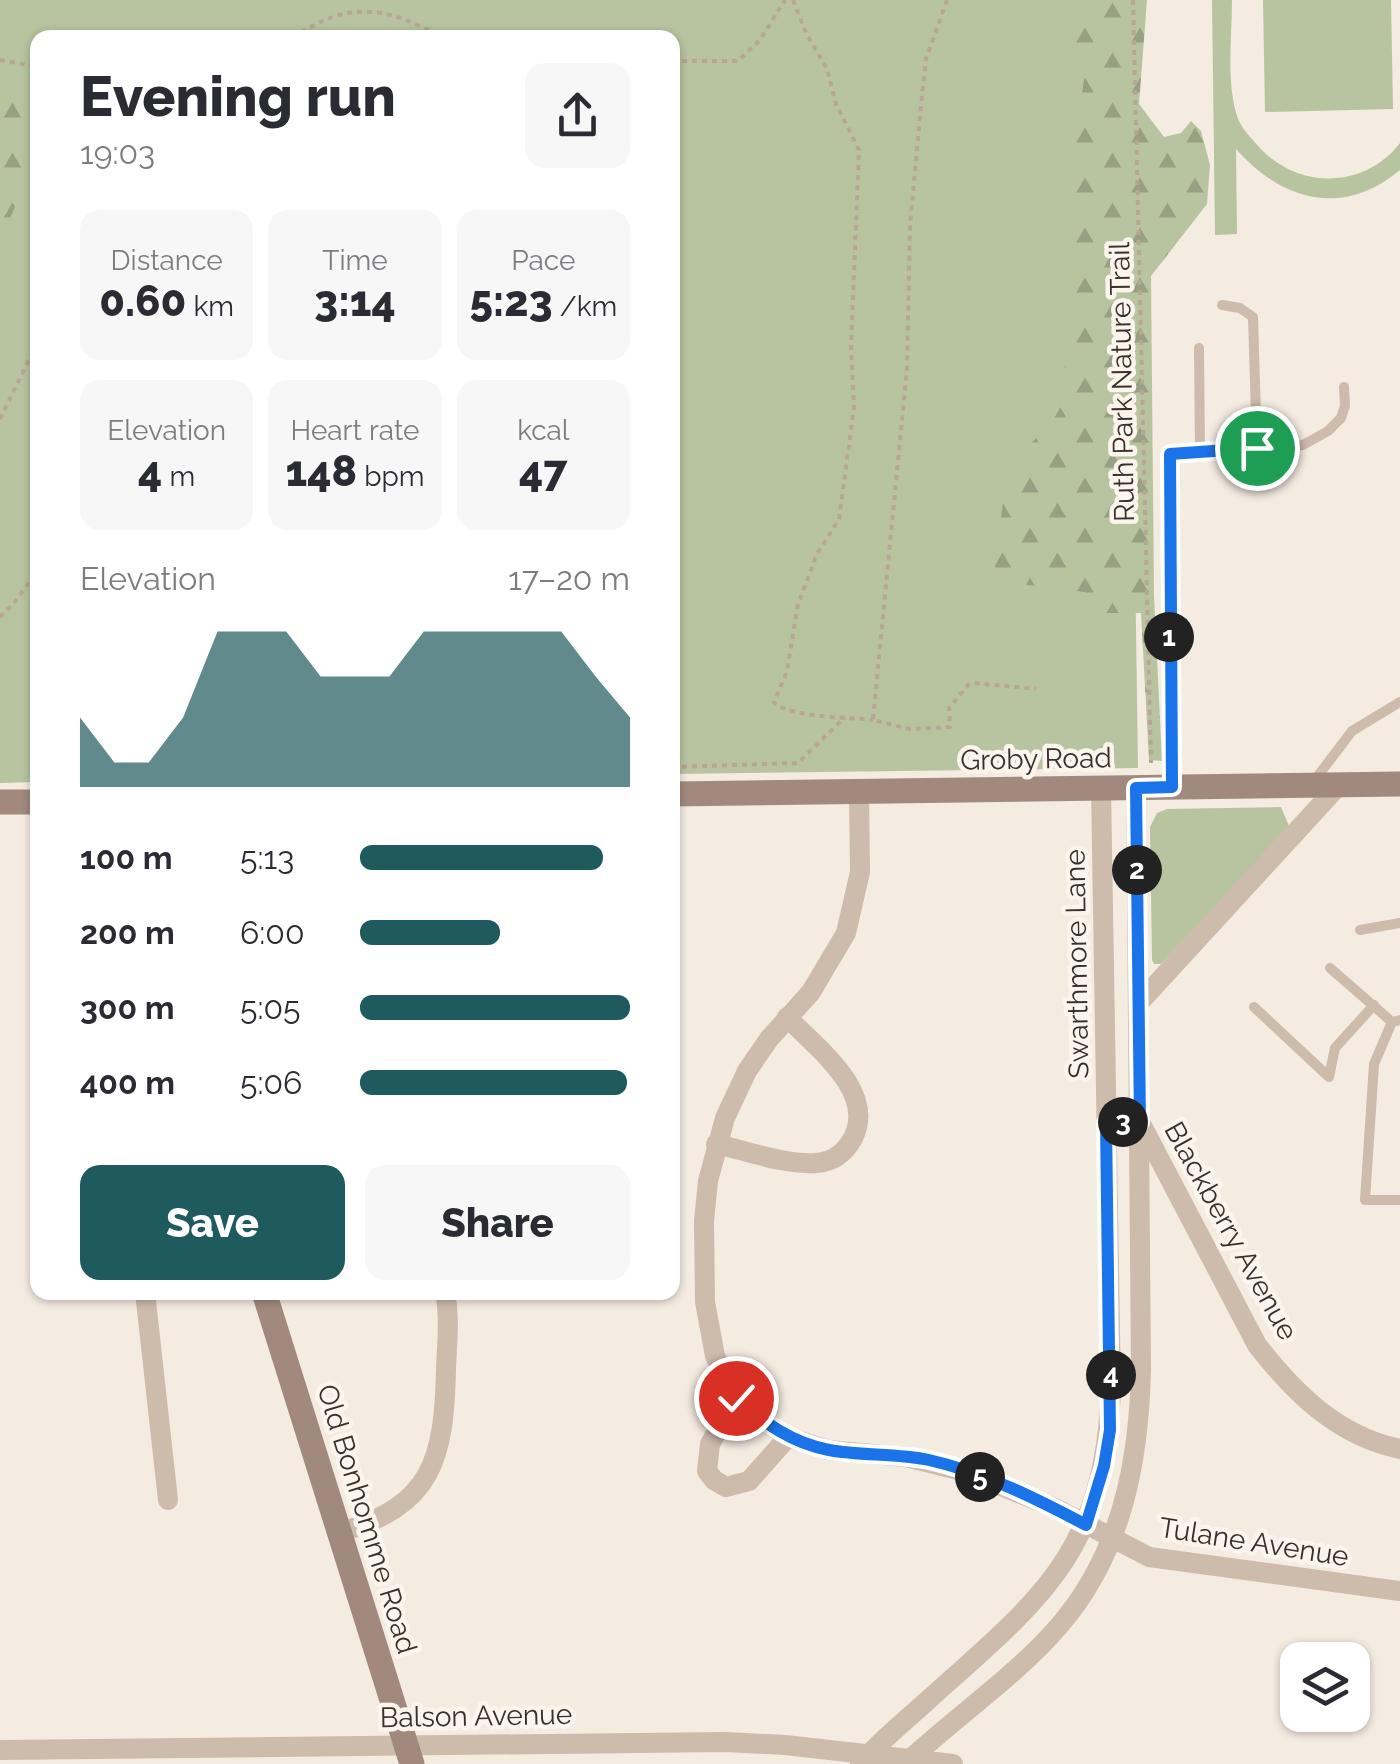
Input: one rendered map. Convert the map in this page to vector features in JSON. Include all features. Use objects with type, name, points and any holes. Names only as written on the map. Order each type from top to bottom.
[{"type":"street","name":"Groby Road","points":[[680,794],[1400,784]]},
{"type":"street","points":[[1138,1004],[1339,785]]},
{"type":"street","name":"Swarthmore Lane","points":[[863,1760],[1041,1596],[1086,1525],[1104,1466],[1110,1430],[1102,788]]},
{"type":"street","points":[[908,1761],[1058,1627],[1114,1540],[1126,1499],[1140,1411],[1136,788]]},
{"type":"street","name":"Tulane Avenue","points":[[859,792],[860,872],[846,933],[811,992],[747,1071],[716,1144],[708,1181],[704,1221],[705,1302],[715,1356],[736,1398],[788,1438],[828,1450],[931,1461],[1007,1488],[1149,1557],[1400,1591]]},
{"type":"street","points":[[0,802],[30,802]]},
{"type":"street","points":[[716,1144],[805,1163],[834,1159],[849,1145],[860,1117],[856,1096],[836,1068],[787,1017]]},
{"type":"street","name":"Blackberry Avenue","points":[[1106,1123],[1140,1122],[1257,1345],[1282,1376],[1301,1397],[1351,1432],[1400,1449]]},
{"type":"street","points":[[146,1300],[168,1500]]},
{"type":"street","name":"Old Bonhomme Road","points":[[267,1300],[409,1754]]},
{"type":"street","points":[[340,1532],[390,1514],[422,1483],[435,1458],[446,1392],[445,1300]]},
{"type":"street","points":[[736,1398],[710,1444],[707,1470],[714,1480],[726,1487],[749,1482],[788,1438]]},
{"type":"street","name":"Balson Avenue","points":[[0,1748],[160,1755],[409,1754],[725,1742],[785,1745],[863,1760],[953,1764]]},
{"type":"lane","points":[[1222,306],[1240,308],[1253,317],[1257,448]]},
{"type":"lane","points":[[1199,348],[1200,452]]},
{"type":"lane","points":[[1172,787],[1170,454],[1303,445],[1328,432],[1341,418],[1344,387]]},
{"type":"lane","points":[[1312,786],[1352,731],[1400,702]]},
{"type":"lane","points":[[1360,930],[1400,923]]},
{"type":"lane","points":[[1330,968],[1396,1021],[1374,1064],[1365,1200],[1400,1200]]},
{"type":"lane","points":[[1254,1007],[1329,1077],[1335,1048],[1374,1005]]},
{"type":"path","points":[[680,61],[738,61],[760,40],[785,0]]},
{"type":"path","points":[[793,0],[806,34],[827,69],[836,104],[859,150],[851,347],[854,407],[839,519],[817,554],[798,604],[787,671],[774,703],[806,713],[873,720],[910,730],[950,727],[950,708],[968,685],[980,682],[1036,689]]},
{"type":"path","points":[[873,720],[907,368],[910,226],[923,83],[926,60],[948,0]]},
{"type":"path","name":"Ruth Park Nature Trail","points":[[1133,0],[1151,764]]},
{"type":"path","points":[[378,4],[428,30]]},
{"type":"path","points":[[302,30],[325,11]]},
{"type":"path","points":[[0,60],[30,66]]},
{"type":"path","points":[[0,419],[30,357]]},
{"type":"path","points":[[0,617],[30,580]]},
{"type":"path","points":[[680,767],[792,765],[805,759],[845,717]]},
{"type":"green space","points":[[0,0],[1127,0],[1138,768],[680,774],[680,30],[30,30],[30,782],[0,783]]},
{"type":"green space","points":[[1074,0],[1147,0],[1139,104],[1164,137],[1181,133],[1191,121],[1201,131],[1210,165],[1207,204],[1151,276],[1154,596],[1162,761],[1149,760],[1141,613],[1105,613],[1085,592],[1003,582],[995,565],[1004,494],[1013,460],[1051,424],[1063,402],[1066,340],[1078,258],[1065,201],[1084,80],[1075,43]]},
{"type":"green space","points":[[1212,0],[1232,0],[1231,73],[1237,116],[1274,161],[1311,177],[1350,176],[1385,158],[1400,143],[1400,170],[1357,194],[1314,197],[1273,181],[1236,149],[1237,234],[1215,235]]},
{"type":"green space","points":[[1263,0],[1391,0],[1393,109],[1265,112]]},
{"type":"green space","points":[[0,87],[30,110],[30,174],[0,240]]},
{"type":"green space","points":[[1281,807],[1289,826],[1285,835],[1161,964],[1154,964],[1150,827],[1157,813],[1167,809]]},
{"type":"route","points":[[736,1398],[788,1438],[828,1450],[906,1456],[970,1472],[1086,1525],[1104,1466],[1110,1430],[1106,1123],[1140,1122],[1136,788],[1172,787],[1170,454],[1257,448]]}]
